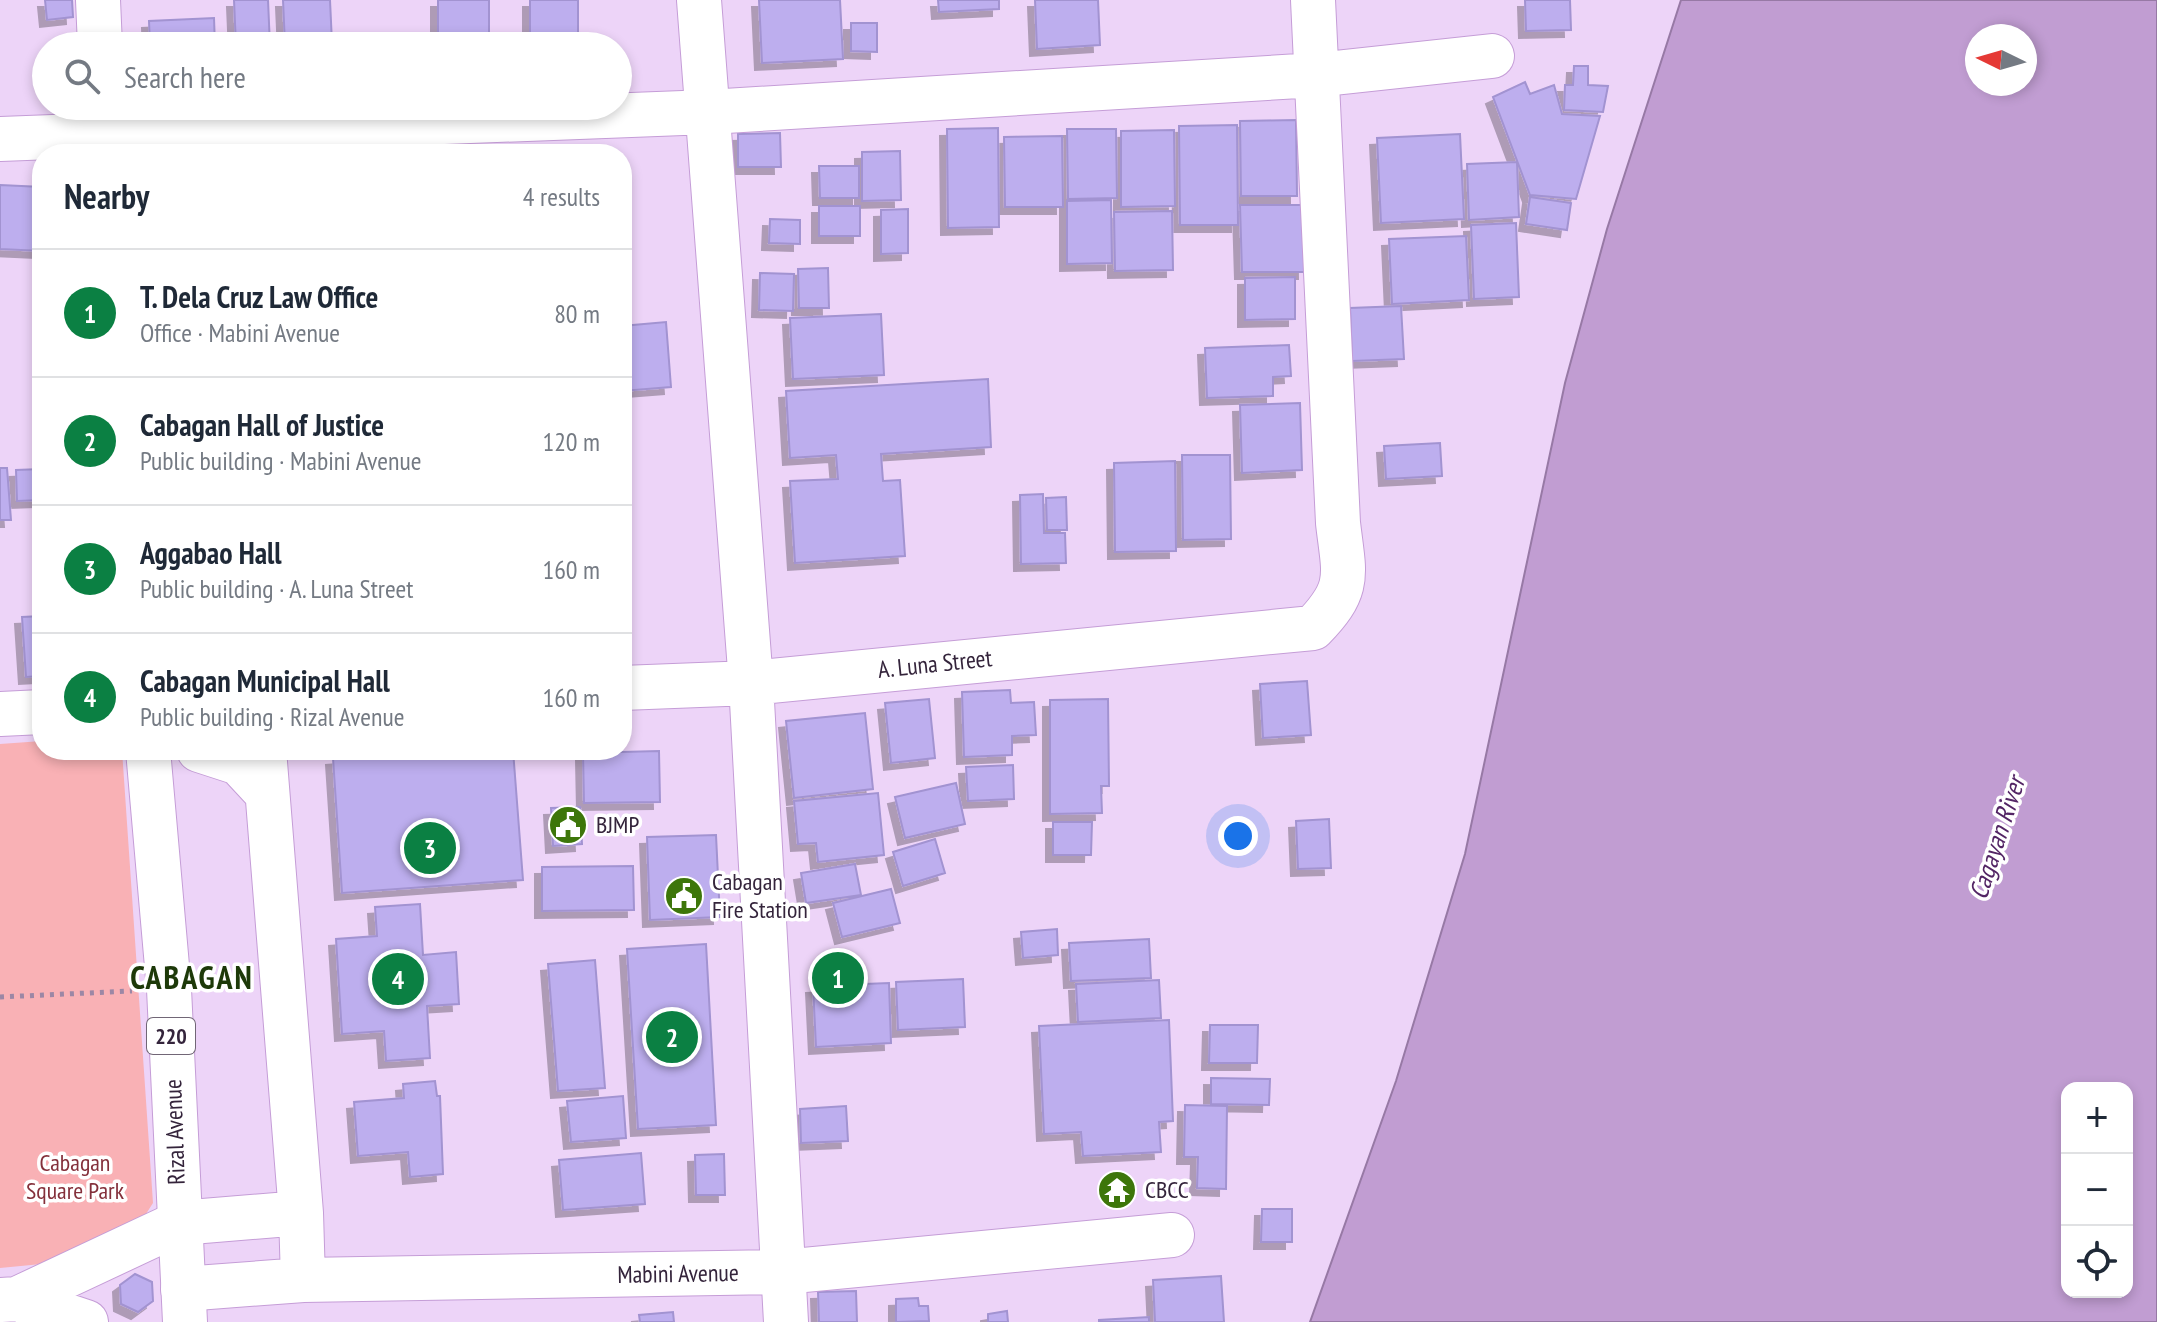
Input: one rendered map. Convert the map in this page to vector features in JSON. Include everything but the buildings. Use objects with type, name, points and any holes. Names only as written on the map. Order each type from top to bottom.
[{"type":"street","points":[[98,0],[99,32]]},
{"type":"street","points":[[699,0],[751,683],[786,1322]]},
{"type":"street","name":"A. Luna Street","points":[[632,688],[751,683],[1313,628],[1337,604],[1344,579],[1338,523],[1313,0]]},
{"type":"street","points":[[632,115],[1316,75],[1492,56]]},
{"type":"street","points":[[0,139],[105,132],[467,120]]},
{"type":"street","points":[[0,714],[32,712]]},
{"type":"street","name":"Rizal Avenue","points":[[149,760],[169,989],[184,1306]]},
{"type":"street","points":[[230,760],[264,771],[301,1213],[303,1280]]},
{"type":"street","points":[[9,1300],[179,1223],[301,1213]]},
{"type":"street","name":"Mabini Avenue","points":[[184,1306],[303,1280],[783,1272],[1172,1235]]},
{"type":"street","points":[[9,1300],[86,1322]]},
{"type":"path","points":[[0,997],[169,989]]},
{"type":"green space","name":"Cabagan Square Park","points":[[32,742],[32,760],[123,760],[153,1203],[135,1231],[83,1260],[0,1268],[0,744]]},
{"type":"water","name":"Cagayan River","points":[[1681,0],[2157,0],[2157,1322],[1310,1322],[1396,1081],[1465,854],[1565,383],[1607,229]]},
{"type":"place","name":"BJMP","points":[[568,825]]},
{"type":"place","name":"Aggabao Hall","points":[[430,848]]},
{"type":"place","name":"Cabagan Fire Station","points":[[684,896]]},
{"type":"place","name":"T. Dela Cruz Law Office","points":[[838,978]]},
{"type":"place","name":"Cabagan Municipal Hall","points":[[398,979]]},
{"type":"place","name":"Cabagan Hall of Justice","points":[[672,1037]]},
{"type":"place","name":"CBCC","points":[[1117,1190]]},
{"type":"district","name":"CABAGAN","points":[[192,978]]}]
